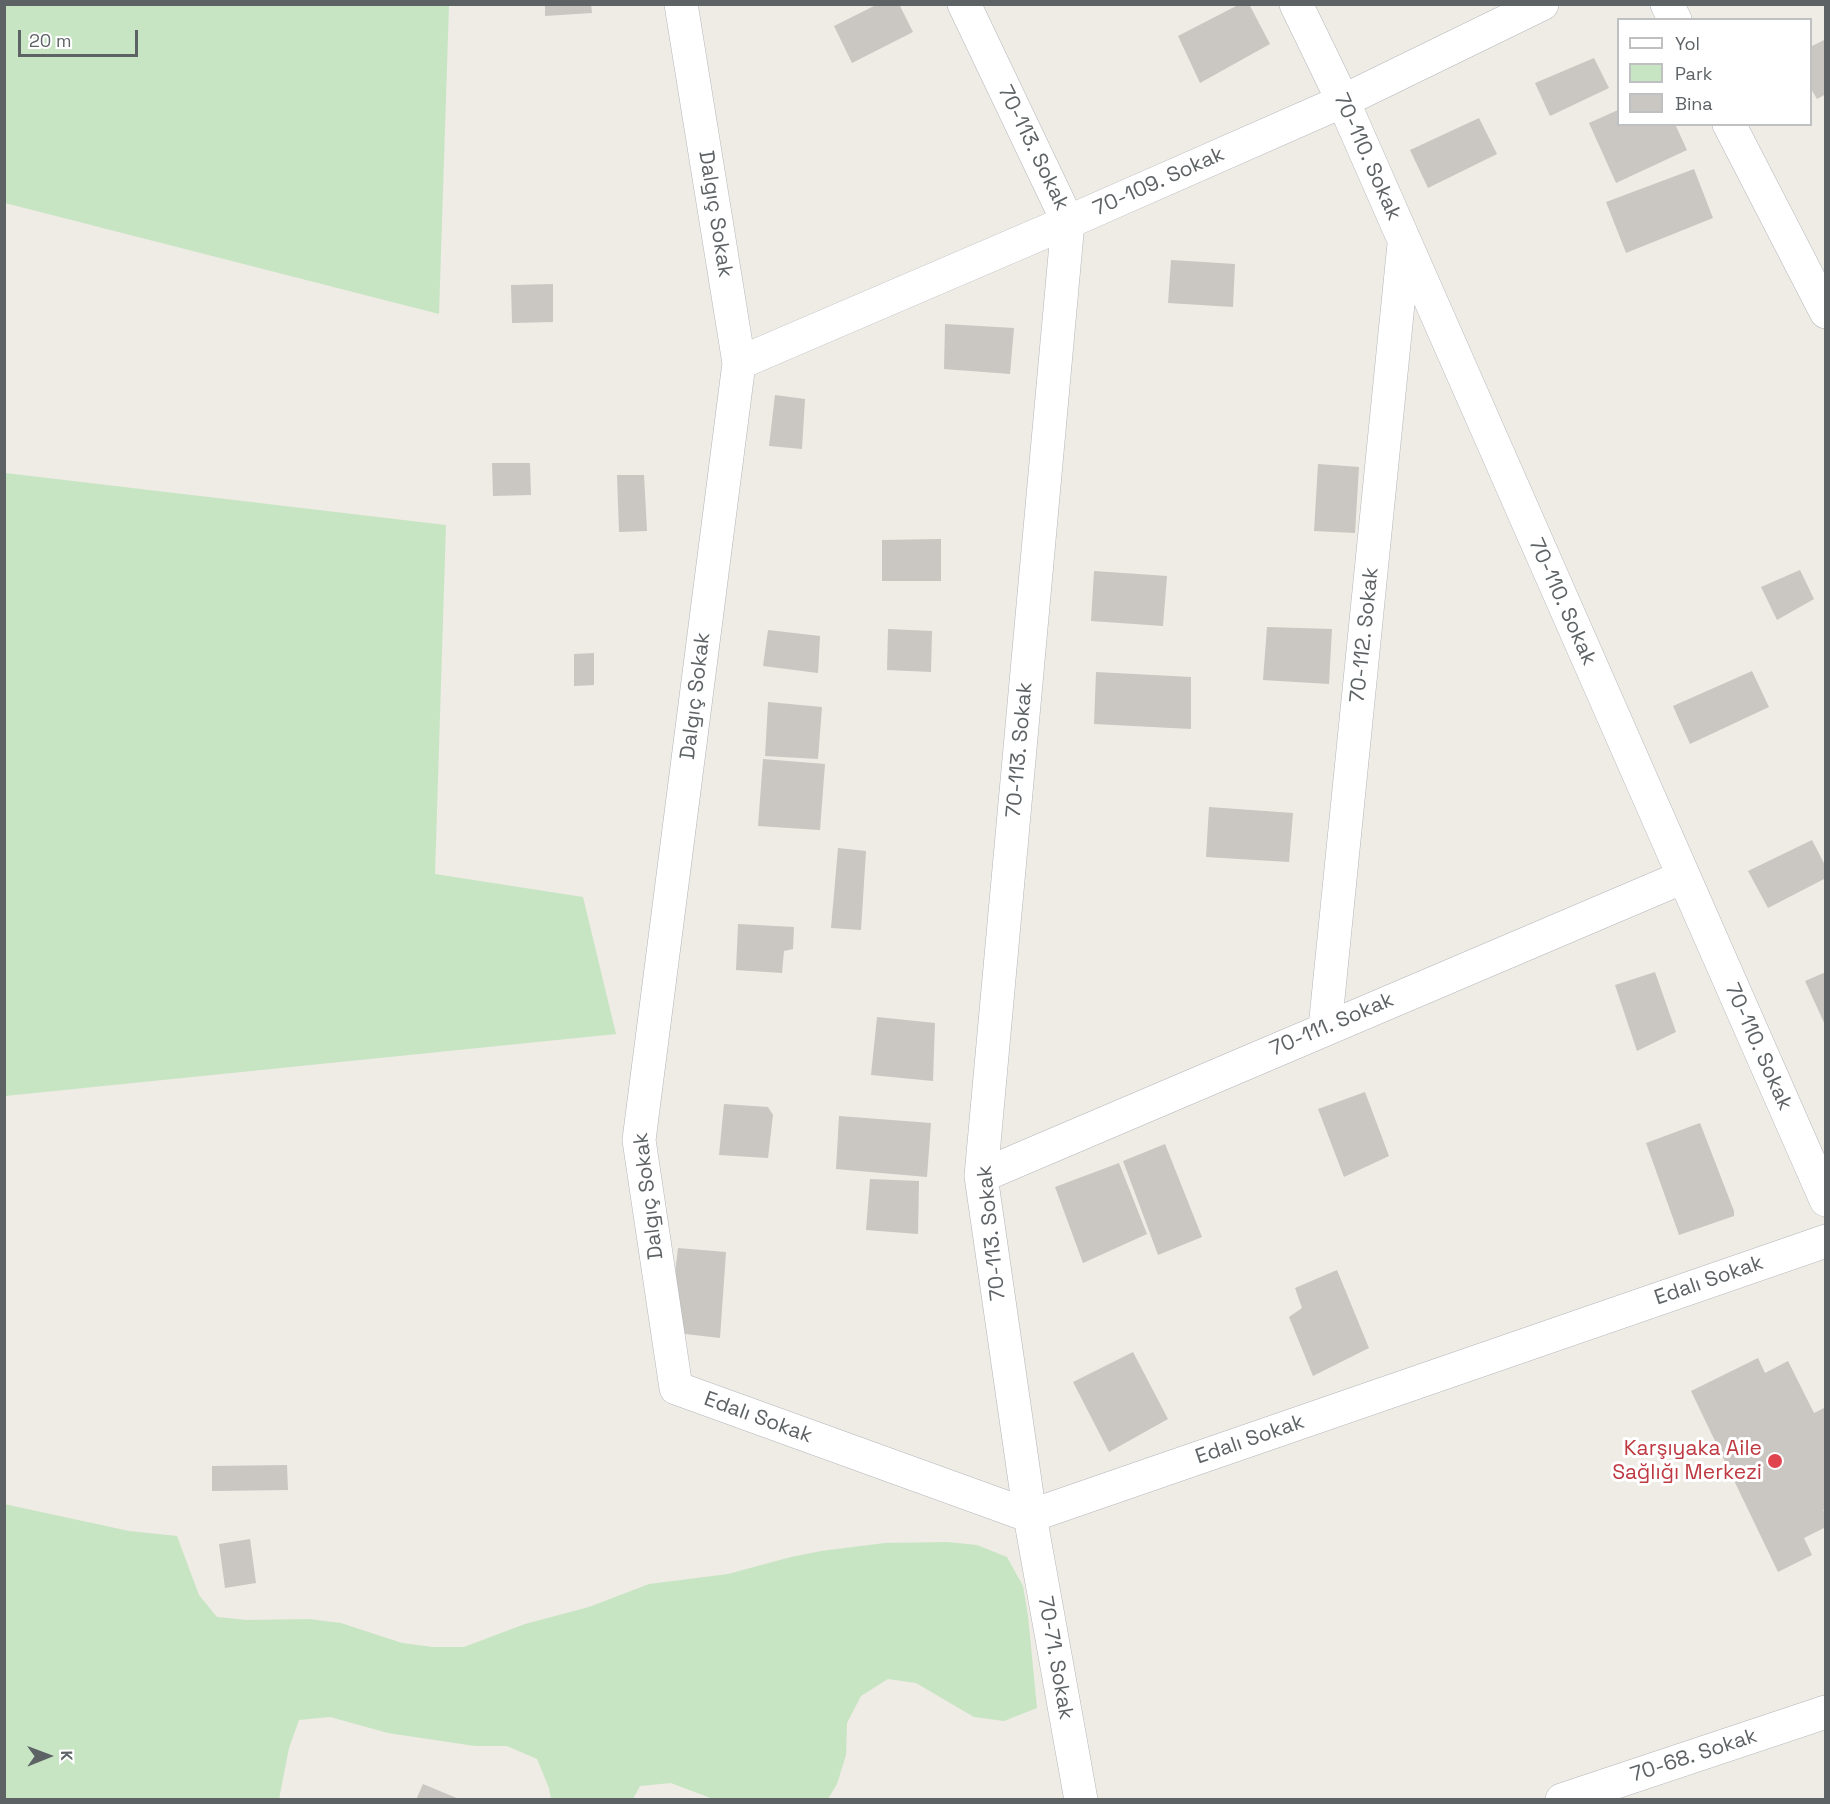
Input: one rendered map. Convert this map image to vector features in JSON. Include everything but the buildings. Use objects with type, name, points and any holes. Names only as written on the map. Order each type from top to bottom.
[{"type":"street","name":"Dalgıç Sokak","points":[[676,1388],[639,1140],[739,363],[681,4]]},
{"type":"street","name":"70-113. Sokak","points":[[964,4],[1068,222],[981,1176],[1030,1516]]},
{"type":"street","name":"70-110. Sokak","points":[[1296,4],[1343,101],[1826,1200]]},
{"type":"street","name":"70-109. Sokak","points":[[739,363],[1343,101],[1542,4]]},
{"type":"street","points":[[1667,4],[1674,18]]},
{"type":"street","points":[[1730,126],[1826,312]]},
{"type":"street","name":"70-112. Sokak","points":[[1325,1028],[1404,242]]},
{"type":"street","name":"70-111. Sokak","points":[[981,1176],[1683,877]]},
{"type":"street","name":"Edalı Sokak","points":[[676,1388],[1030,1516],[1826,1241]]},
{"type":"street","name":"70-71. Sokak","points":[[1030,1516],[1081,1800]]},
{"type":"street","name":"70-68. Sokak","points":[[1562,1800],[1826,1712]]},
{"type":"green space","points":[[4,5],[449,5],[439,314],[5,203]]},
{"type":"green space","points":[[5,473],[446,525],[435,874],[583,897],[616,1034],[5,1096]]},
{"type":"green space","points":[[4,1504],[129,1531],[177,1536],[199,1595],[217,1617],[247,1620],[309,1619],[341,1623],[402,1643],[433,1647],[464,1647],[525,1624],[589,1607],[649,1584],[728,1574],[821,1551],[885,1543],[947,1542],[977,1545],[1007,1557],[1023,1586],[1037,1708],[1004,1721],[974,1717],[916,1683],[888,1679],[861,1696],[847,1723],[846,1755],[837,1784],[828,1799],[713,1799],[671,1783],[640,1786],[633,1799],[551,1799],[537,1759],[507,1746],[475,1746],[388,1733],[330,1717],[299,1720],[289,1748],[279,1799],[5,1799]]},
{"type":"place","name":"Karşıyaka Aile Sağlığı Merkezi","points":[[1775,1461]]}]
